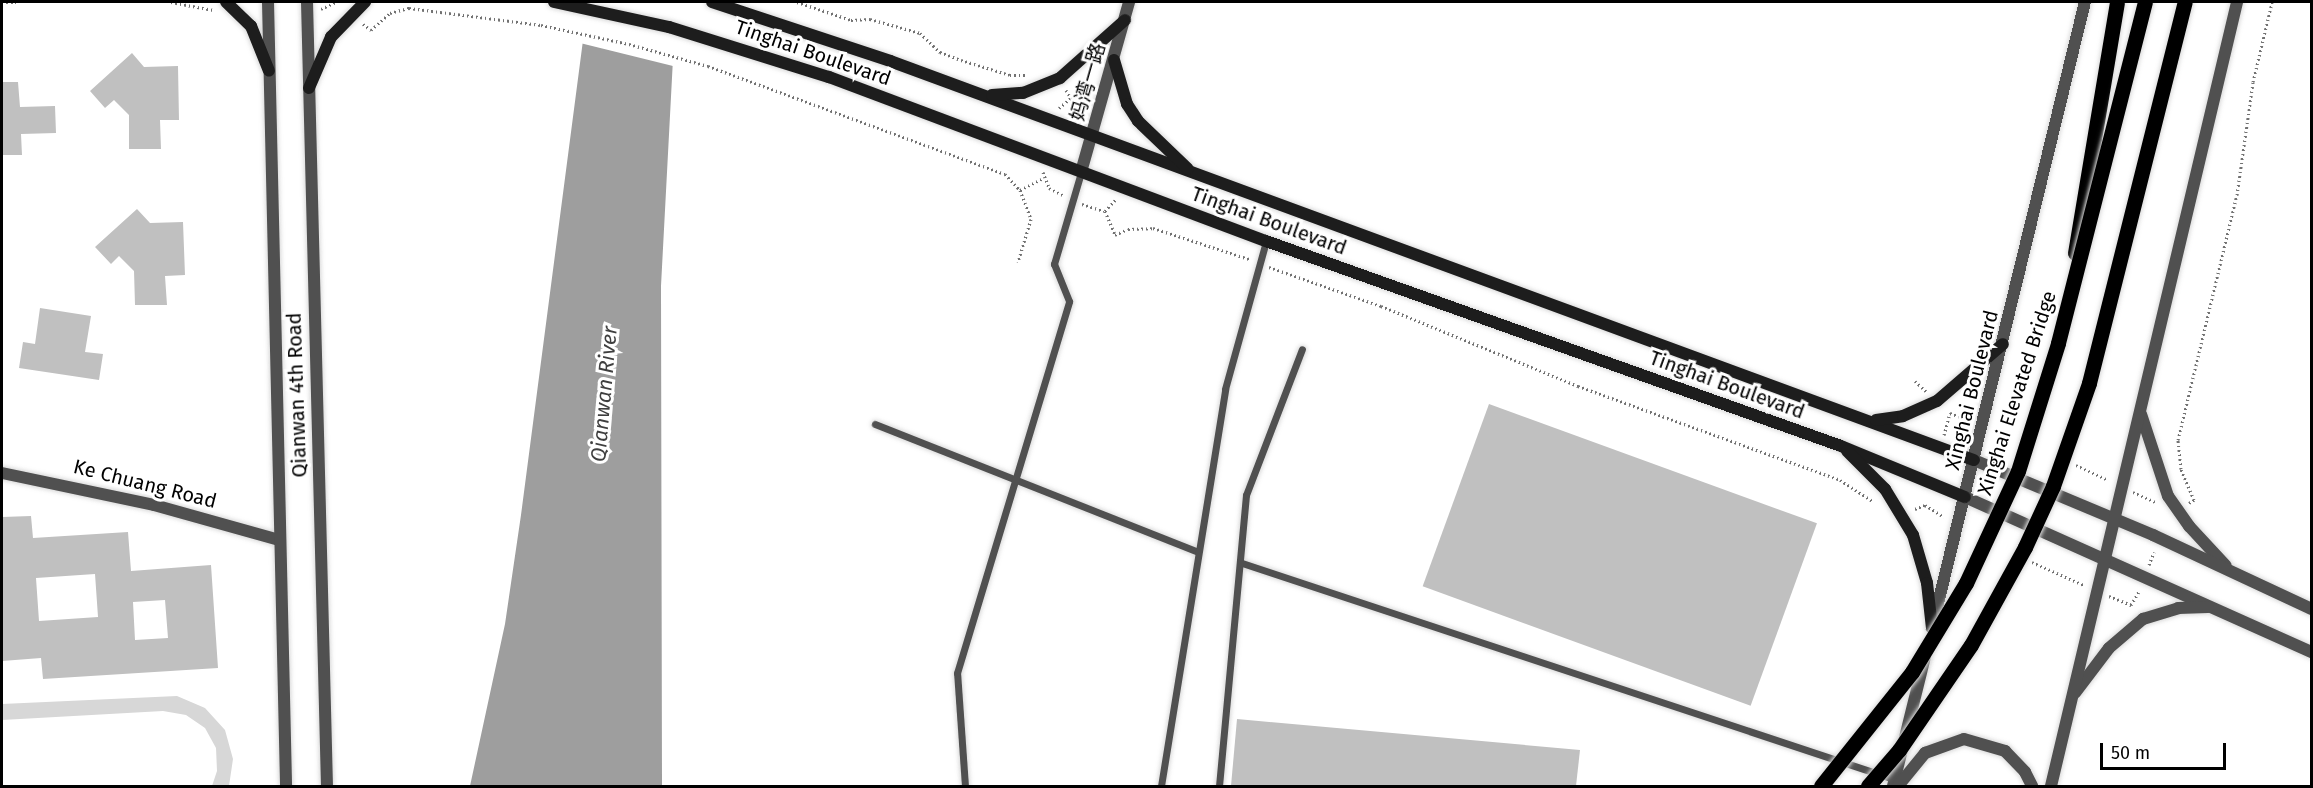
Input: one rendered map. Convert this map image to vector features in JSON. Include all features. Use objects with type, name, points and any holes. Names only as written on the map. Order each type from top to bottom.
[{"type":"main road","points":[[226,2],[251,26],[269,71]]},
{"type":"main road","points":[[309,88],[331,37],[365,2]]},
{"type":"main road","name":"Tinghai Boulevard","points":[[554,2],[715,41],[830,77],[1266,241],[1841,446],[1965,497]]},
{"type":"main road","name":"Tinghai Boulevard","points":[[712,2],[980,94],[1196,176],[1974,460]]},
{"type":"main road","points":[[2058,343],[2117,2]]},
{"type":"main road","name":"Xinghai Elevated Bridge","points":[[1821,786],[1912,672],[1966,583],[2018,471],[2058,343],[2145,2]]},
{"type":"main road","points":[[1868,786],[1899,750],[1971,645],[2025,547],[2053,486],[2089,383],[2185,2]]},
{"type":"main road","points":[[980,94],[1023,93],[1060,78],[1125,20]]},
{"type":"main road","points":[[1114,60],[1124,95],[1137,121],[1196,176]]},
{"type":"main road","points":[[1865,419],[1885,420],[1927,407],[1968,378],[2003,344]]},
{"type":"main road","points":[[1841,446],[1885,489],[1913,536],[1927,583],[1932,628]]},
{"type":"street","name":"Qianwan 4th Road","points":[[268,2],[286,786]]},
{"type":"street","name":"Qianwan 4th Road","points":[[307,2],[327,786]]},
{"type":"street","name":"妈湾一路","points":[[1082,172],[1129,2]]},
{"type":"street","name":"Xinghai Boulevard","points":[[1895,784],[2085,2]]},
{"type":"street","points":[[2050,786],[2237,2]]},
{"type":"street","points":[[2140,412],[2157,470],[2176,511],[2233,573]]},
{"type":"street","points":[[1974,460],[2159,538],[2312,609]]},
{"type":"street","name":"Ke Chuang Road","points":[[2,473],[154,505],[279,540]]},
{"type":"street","points":[[1965,497],[2312,652]]},
{"type":"street","points":[[2071,699],[2109,648],[2143,619],[2178,608],[2218,609]]},
{"type":"street","points":[[1895,784],[1924,753],[1964,739],[1992,744],[2005,751],[2025,772],[2032,786]]},
{"type":"lane","points":[[965,786],[957,673],[1069,301],[1054,264],[1082,172]]},
{"type":"lane","points":[[1161,786],[1224,389],[1266,241]]},
{"type":"lane","points":[[1219,786],[1242,563],[1246,495],[1302,349]]},
{"type":"lane","points":[[875,424],[1198,552]]},
{"type":"lane","points":[[1242,563],[1895,784]]},
{"type":"path","points":[[2,2],[16,2]]},
{"type":"path","points":[[171,2],[212,9]]},
{"type":"path","points":[[797,2],[851,20],[870,19],[920,33],[940,52],[1010,75],[1029,75]]},
{"type":"path","points":[[2194,500],[2181,469],[2178,440],[2237,195],[2253,82],[2272,2]]},
{"type":"path","points":[[370,30],[390,13],[409,8],[541,25],[629,44],[708,66],[991,167],[1005,174],[1020,190],[1031,219],[1018,262]]},
{"type":"path","points":[[1020,190],[1044,178]]},
{"type":"path","points":[[1119,186],[1116,199],[1105,211],[1115,235],[1128,229],[1153,228],[1381,306],[1578,386],[1840,480],[1868,495],[1880,507]]},
{"type":"path","points":[[2131,605],[2159,538]]},
{"type":"shaded area","points":[[177,696],[205,708],[225,730],[233,759],[229,786],[212,786],[217,771],[216,748],[205,728],[186,715],[163,711],[2,720],[2,704]]},
{"type":"water","name":"Qianwan River","points":[[588,2],[676,2],[661,286],[662,786],[470,786],[505,624]]},
{"type":"pier","points":[[585,2],[679,2],[677,67],[580,43]]},
{"type":"building","points":[[132,53],[144,67],[178,66],[179,120],[160,120],[161,149],[129,149],[129,115],[114,100],[105,108],[90,91]]},
{"type":"building","points":[[2,82],[18,82],[20,107],[55,106],[56,133],[21,134],[22,155],[2,155]]},
{"type":"building","points":[[137,209],[150,223],[183,222],[185,275],[165,276],[167,305],[135,305],[134,271],[119,256],[111,264],[95,247]]},
{"type":"building","points":[[40,308],[91,316],[85,352],[103,354],[99,380],[19,368],[23,342],[35,344]]},
{"type":"building","points":[[1489,404],[1817,523],[1751,706],[1423,586]]},
{"type":"building","points":[[31,516],[33,538],[128,532],[131,571],[211,565],[218,668],[43,679],[41,658],[2,661],[2,517]],"holes":[[[95,574],[98,617],[39,621],[36,578]],[[165,600],[168,638],[135,640],[133,602]]]},
{"type":"building","points":[[1237,719],[1580,750],[1576,786],[1231,786]]}]
